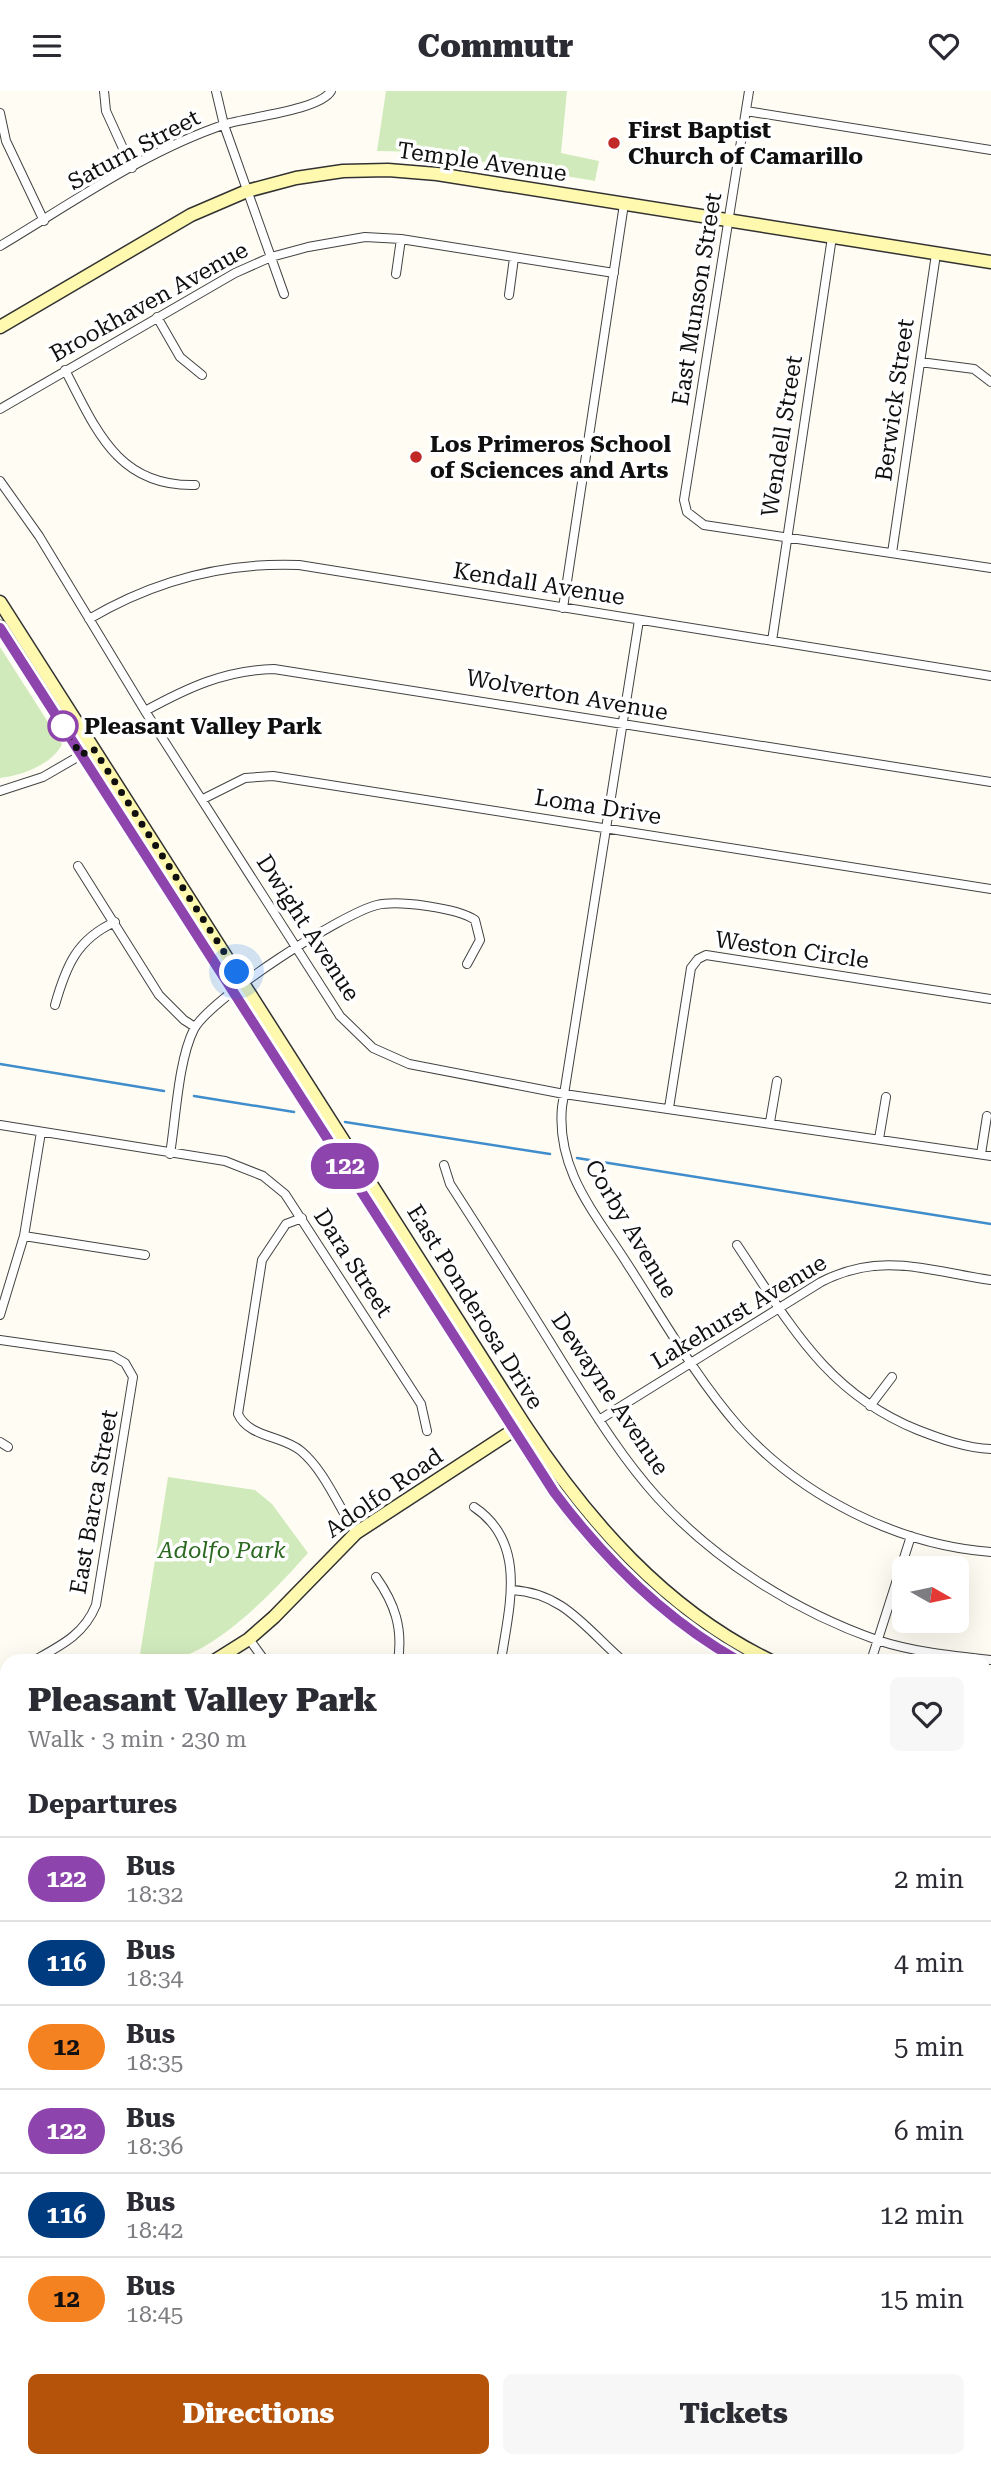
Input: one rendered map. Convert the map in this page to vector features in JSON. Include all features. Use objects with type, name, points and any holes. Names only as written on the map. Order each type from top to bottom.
[{"type":"main road","name":"Temple Avenue","points":[[0,327],[191,215],[247,191],[321,174],[388,170],[437,174],[991,262]]},
{"type":"main road","name":"East Ponderosa Drive","points":[[0,602],[93,748],[238,987],[519,1427],[568,1512],[613,1565],[679,1622],[728,1654]]},
{"type":"main road","name":"East Ponderosa Drive","points":[[0,628],[81,755],[238,987]]},
{"type":"main road","points":[[81,755],[93,748]]},
{"type":"main road","name":"East Ponderosa Drive","points":[[519,1427],[617,1546],[703,1622],[759,1654]]},
{"type":"main road","name":"Adolfo Road","points":[[225,1654],[249,1639],[356,1533],[519,1427]]},
{"type":"street","points":[[104,91],[106,111],[132,168]]},
{"type":"street","points":[[216,91],[224,125],[285,294]]},
{"type":"street","name":"Saturn Street","points":[[0,246],[178,143],[224,125],[319,103],[331,91]]},
{"type":"street","name":"East Munson Street","points":[[748,91],[684,500],[687,512],[694,521],[704,525],[787,536]]},
{"type":"street","points":[[746,111],[991,150]]},
{"type":"street","points":[[0,113],[6,141],[44,221]]},
{"type":"street","points":[[563,608],[624,204]]},
{"type":"street","name":"Wendell Street","points":[[772,641],[832,237]]},
{"type":"street","name":"Brookhaven Avenue","points":[[0,409],[218,282],[271,257],[342,239],[401,239],[614,273]]},
{"type":"street","points":[[396,274],[401,239]]},
{"type":"street","name":"Berwick Street","points":[[892,553],[936,254]]},
{"type":"street","points":[[509,295],[514,258]]},
{"type":"street","points":[[157,317],[180,357],[202,375]]},
{"type":"street","points":[[920,362],[974,369],[991,382]]},
{"type":"street","points":[[65,370],[105,443],[125,465],[160,483],[195,485]]},
{"type":"street","name":"Dwight Avenue","points":[[0,481],[39,536],[145,711],[350,1028],[379,1052],[409,1064],[564,1094],[991,1156]]},
{"type":"street","points":[[787,536],[991,568]]},
{"type":"street","name":"Kendall Avenue","points":[[89,619],[141,591],[183,577],[230,567],[299,565],[991,676]]},
{"type":"street","name":"Corby Avenue","points":[[639,620],[564,1094],[562,1147],[576,1182],[691,1363],[740,1428],[786,1470],[855,1513],[911,1536],[956,1548],[991,1552]]},
{"type":"street","name":"Wolverton Avenue","points":[[145,711],[178,692],[223,674],[274,669],[397,686],[991,782]]},
{"type":"street","points":[[0,791],[43,777],[81,755]]},
{"type":"street","name":"Loma Drive","points":[[203,799],[245,778],[274,776],[991,889]]},
{"type":"street","points":[[78,866],[159,995],[178,1015],[195,1027]]},
{"type":"street","points":[[170,1154],[184,1068],[195,1027],[208,1010],[298,948],[367,908],[398,903],[457,912],[475,920],[480,940],[467,964]]},
{"type":"street","points":[[55,1005],[65,970],[78,947],[98,929],[115,922]]},
{"type":"street","name":"Weston Circle","points":[[669,1108],[691,968],[698,959],[706,955],[991,999]]},
{"type":"street","points":[[770,1122],[777,1081]]},
{"type":"street","points":[[879,1139],[886,1097]]},
{"type":"street","points":[[981,1154],[987,1116]]},
{"type":"street","name":"Dara Street","points":[[0,1125],[245,1167],[274,1184],[302,1218],[421,1404],[427,1430]]},
{"type":"street","points":[[0,1314],[24,1236],[41,1132]]},
{"type":"street","name":"Dewayne Avenue","points":[[444,1165],[450,1184],[599,1420],[657,1497],[707,1543],[779,1594],[878,1640],[943,1654]]},
{"type":"street","points":[[302,1218],[290,1221],[277,1233],[262,1260],[237,1414],[246,1427],[285,1440],[306,1456],[356,1533]]},
{"type":"street","points":[[24,1236],[145,1255]]},
{"type":"street","points":[[737,1245],[817,1361],[870,1406],[925,1433],[991,1449]]},
{"type":"street","name":"Lakehurst Avenue","points":[[599,1420],[778,1307],[838,1273],[864,1264],[898,1265],[991,1280]]},
{"type":"street","name":"East Barca Street","points":[[0,1340],[113,1356],[130,1369],[133,1386],[99,1597],[89,1620],[78,1633],[44,1654]]},
{"type":"street","points":[[870,1406],[892,1377]]},
{"type":"street","points":[[474,1507],[495,1523],[505,1545],[512,1590],[502,1654]]},
{"type":"street","points":[[873,1654],[911,1536]]},
{"type":"street","points":[[376,1577],[396,1614],[400,1635],[399,1654]]},
{"type":"street","points":[[512,1590],[539,1593],[553,1600],[615,1654]]},
{"type":"street","points":[[249,1639],[260,1654]]},
{"type":"green space","points":[[386,91],[567,91],[561,153],[599,161],[595,181],[426,152],[377,151]]},
{"type":"green space","points":[[0,647],[62,744],[58,751],[36,768],[0,778]]},
{"type":"green space","name":"Adolfo Park","points":[[168,1477],[255,1490],[272,1504],[308,1553],[246,1615],[209,1643],[188,1654],[140,1654]]},
{"type":"waterway","points":[[0,1064],[164,1091]]},
{"type":"waterway","points":[[194,1096],[294,1112]]},
{"type":"waterway","points":[[345,1122],[550,1154]]},
{"type":"waterway","points":[[577,1158],[991,1224]]},
{"type":"bus line","name":"122","points":[[0,628],[522,1444],[575,1522],[622,1573],[660,1606],[695,1634],[727,1654]]},
{"type":"place","name":"First Baptist Church of Camarillo","points":[[614,143]]},
{"type":"place","name":"Los Primeros School of Sciences and Arts","points":[[416,457]]},
{"type":"place","name":"Pleasant Valley Park","points":[[63,726]]},
{"type":"route","points":[[63,726],[81,755],[93,748],[237,972]]}]
